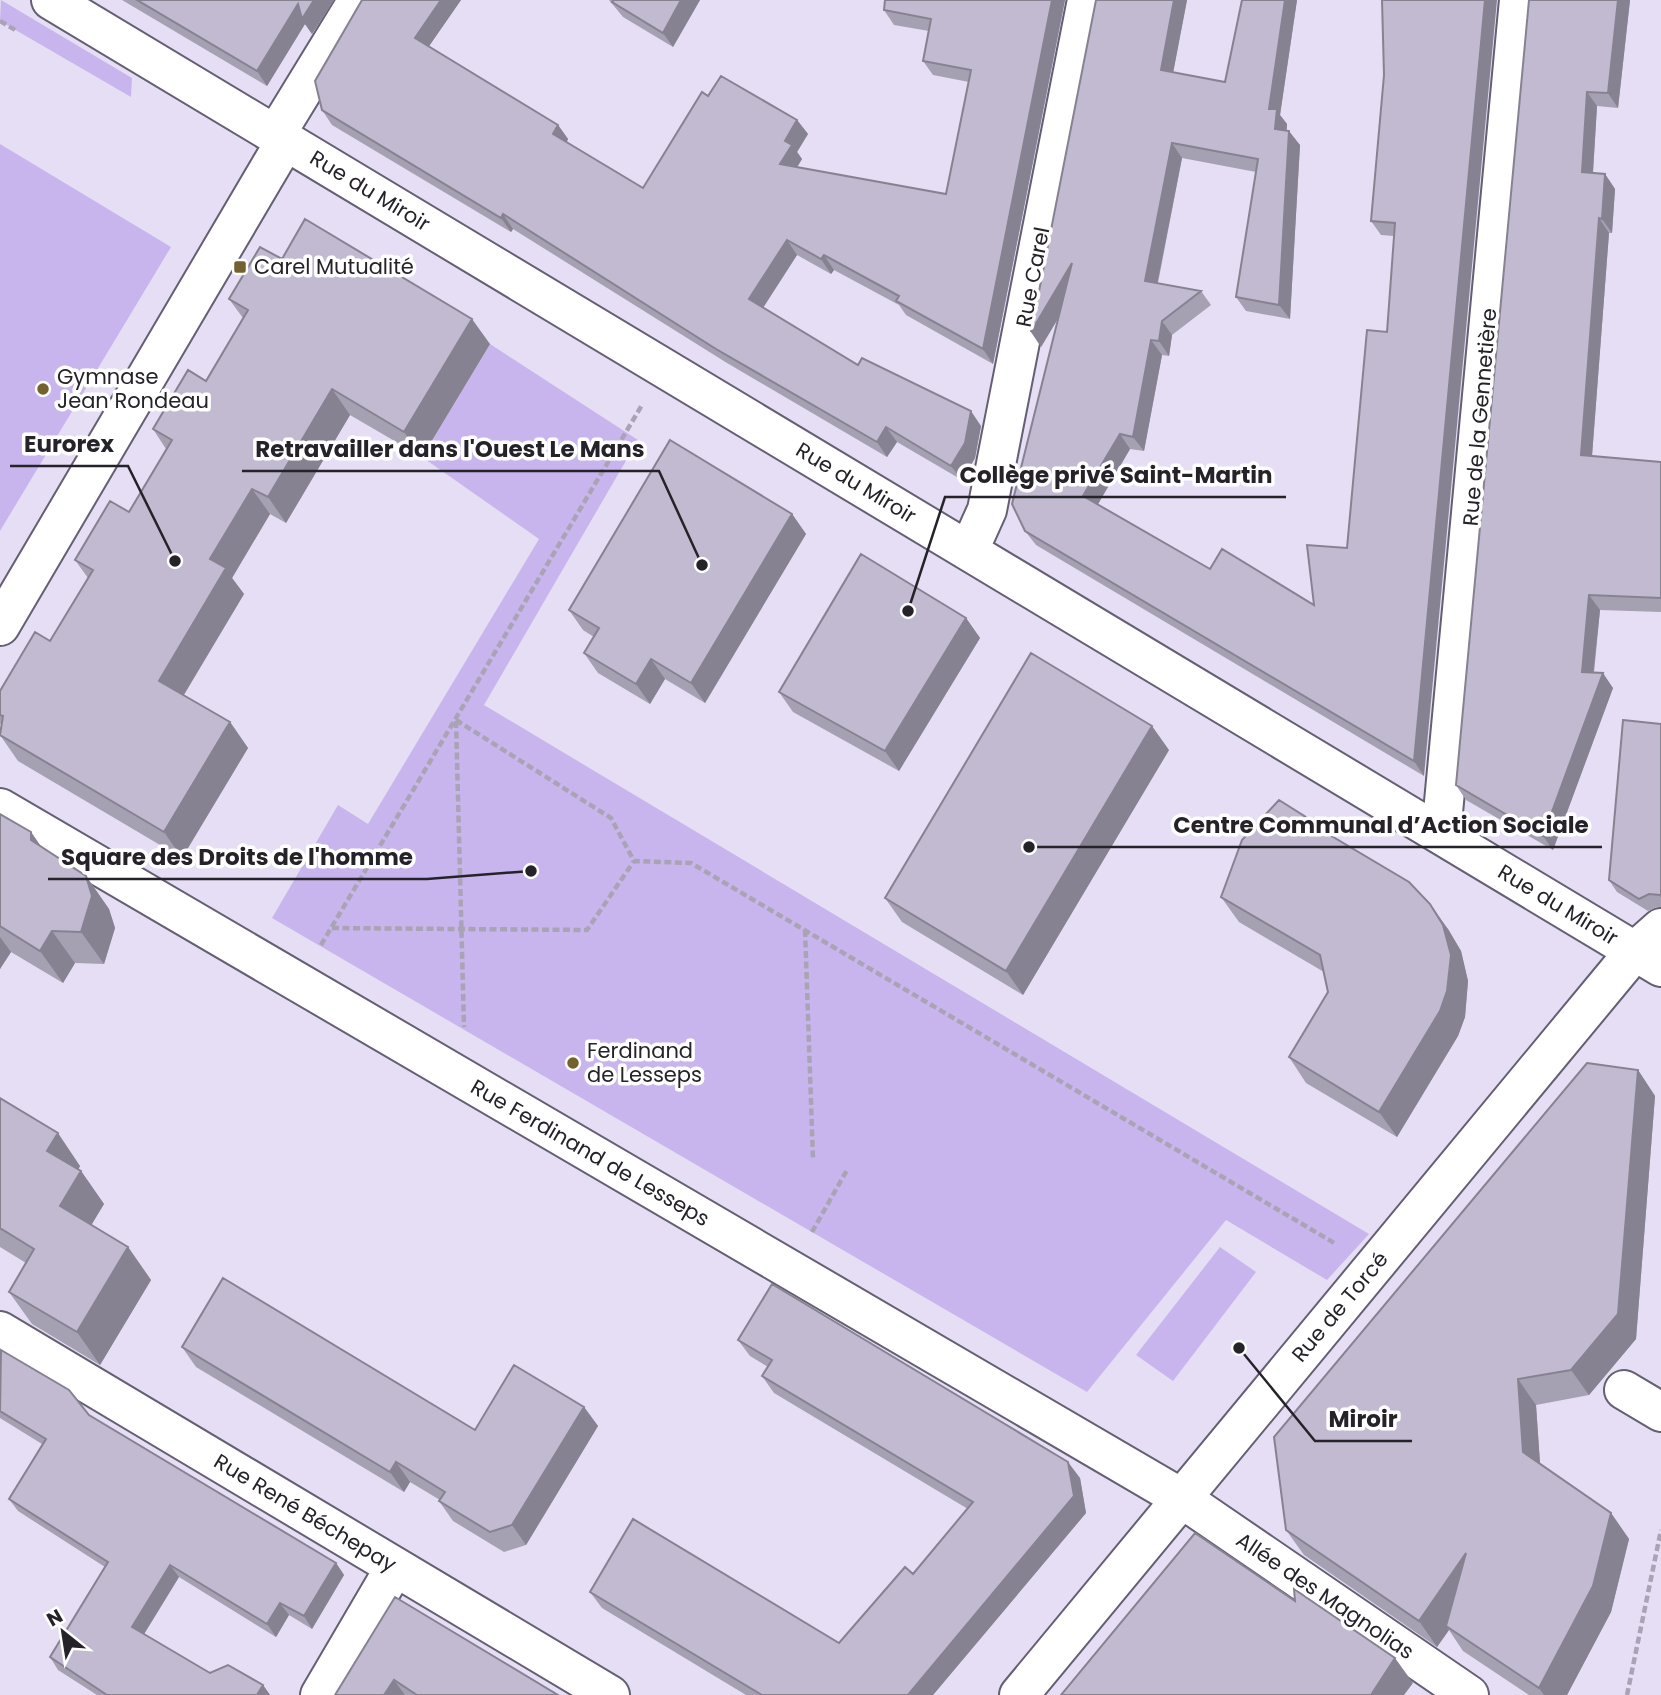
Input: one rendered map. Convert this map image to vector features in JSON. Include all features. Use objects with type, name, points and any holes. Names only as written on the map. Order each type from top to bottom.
[{"type":"street","name":"Rue du Miroir","points":[[51,0],[1441,834],[1652,949]]},
{"type":"street","points":[[0,626],[358,0]]},
{"type":"street","name":"Rue Carel","points":[[969,550],[987,510],[1087,0]]},
{"type":"street","name":"Rue de la Gennetière","points":[[1441,834],[1519,0]]},
{"type":"street","name":"Rue Ferdinand de Lesseps","points":[[0,808],[1181,1498]]},
{"type":"street","name":"Rue de Torcé","points":[[1019,1695],[1373,1266],[1652,949]]},
{"type":"street","name":"Rue René Béchepay","points":[[0,1331],[610,1695]]},
{"type":"street","points":[[1624,1390],[1661,1412]]},
{"type":"street","name":"Allée des Magnolias","points":[[1181,1498],[1469,1695]]},
{"type":"street","points":[[320,1695],[396,1567]]},
{"type":"path","points":[[299,982],[664,368]]},
{"type":"path","points":[[456,720],[611,818],[634,861]]},
{"type":"path","points":[[456,720],[465,1080]]},
{"type":"path","points":[[331,928],[587,930],[634,861]]},
{"type":"path","points":[[634,861],[691,863],[1373,1266]]},
{"type":"path","points":[[805,930],[813,1159]]},
{"type":"path","points":[[807,1240],[847,1170]]},
{"type":"path","points":[[1627,1695],[1661,1530]]},
{"type":"shaded area","points":[[1,0],[132,78],[131,97],[0,21]]},
{"type":"shaded area","name":"Gymnase Jean Rondeau","points":[[0,144],[171,247],[0,531]]},
{"type":"shaded area","points":[[490,344],[638,440],[484,705],[1369,1234],[1327,1280],[1226,1220],[1087,1392],[272,918],[338,805],[368,824],[539,539],[422,457]]},
{"type":"shaded area","points":[[1220,1247],[1256,1272],[1173,1381],[1136,1355]]},
{"type":"building","points":[[137,0],[314,0],[302,19],[298,4],[257,71]]},
{"type":"building","points":[[362,0],[441,0],[415,38],[558,125],[553,134],[643,188],[702,92],[708,96],[721,76],[797,120],[785,141],[792,145],[780,164],[946,194],[971,70],[923,61],[931,19],[884,10],[885,0],[1052,0],[983,349],[896,301],[899,296],[824,255],[821,259],[787,240],[749,299],[858,365],[862,358],[971,411],[965,443],[951,466],[886,427],[877,442],[716,349],[503,214],[501,218],[322,110],[315,81]]},
{"type":"building","points":[[681,0],[663,33],[612,2]]},
{"type":"building","points":[[1096,0],[1174,0],[1161,70],[1225,82],[1242,0],[1285,0],[1269,109],[1277,109],[1275,129],[1289,131],[1279,305],[1236,297],[1258,159],[1172,143],[1145,281],[1201,291],[1162,321],[1159,341],[1151,340],[1133,437],[1120,434],[1083,496],[1210,569],[1222,549],[1314,605],[1307,545],[1347,548],[1367,330],[1387,332],[1395,223],[1371,221],[1384,75],[1382,0],[1485,0],[1414,761],[1025,531],[1012,504],[1072,263],[1031,332]]},
{"type":"building","points":[[1529,0],[1618,0],[1608,93],[1587,92],[1582,172],[1605,174],[1602,219],[1599,218],[1581,455],[1661,462],[1661,598],[1589,595],[1582,672],[1603,673],[1543,836],[1456,785]]},
{"type":"building","points":[[305,219],[472,319],[404,432],[332,389],[268,497],[252,489],[210,559],[226,568],[159,681],[230,722],[164,832],[0,735],[3,716],[0,715],[0,691],[35,632],[50,641],[93,570],[75,560],[110,501],[129,512],[172,440],[153,429],[188,370],[206,381],[248,310],[229,299],[260,247],[282,259]]},
{"type":"building","points":[[670,440],[792,514],[691,683],[651,659],[636,684],[584,653],[599,628],[569,610]]},
{"type":"building","points":[[861,554],[966,618],[885,751],[779,692]]},
{"type":"building","points":[[1031,653],[1152,726],[1006,971],[885,898]]},
{"type":"building","points":[[1623,720],[1661,724],[1661,896],[1649,894],[1639,899],[1609,880]]},
{"type":"building","points":[[1279,800],[1309,819],[1308,822],[1409,882],[1430,904],[1443,925],[1451,955],[1447,991],[1440,1011],[1379,1112],[1289,1057],[1328,992],[1320,955],[1221,897],[1242,840]]},
{"type":"building","points":[[0,814],[31,832],[31,840],[86,876],[92,896],[81,932],[52,931],[40,951],[0,926]]},
{"type":"building","points":[[1587,1063],[1638,1070],[1618,1314],[1571,1370],[1518,1379],[1523,1452],[1611,1513],[1593,1586],[1539,1688],[1446,1626],[1466,1553],[1419,1621],[1286,1530],[1274,1437]]},
{"type":"building","points":[[0,1098],[58,1133],[47,1151],[81,1171],[60,1206],[128,1247],[77,1332],[9,1292],[34,1249],[0,1228]]},
{"type":"building","points":[[223,1278],[475,1430],[514,1365],[584,1407],[512,1525],[490,1532],[439,1501],[445,1492],[396,1462],[390,1472],[182,1347]]},
{"type":"building","points":[[772,1284],[1068,1462],[1074,1496],[908,1695],[762,1695],[590,1592],[633,1519],[839,1643],[905,1567],[913,1574],[973,1502],[762,1376],[772,1360],[738,1340]]},
{"type":"building","points":[[1,1350],[69,1390],[89,1415],[336,1563],[304,1616],[280,1603],[267,1624],[170,1565],[132,1627],[210,1673],[228,1665],[263,1685],[257,1695],[107,1695],[50,1657],[108,1562],[9,1499],[46,1439],[0,1411]]},
{"type":"building","points":[[1195,1533],[1295,1601],[1294,1589],[1395,1658],[1371,1695],[1061,1695]]},
{"type":"building","points":[[395,1597],[558,1695],[417,1695],[394,1680],[384,1695],[335,1695]]},
{"type":"place","name":"Carel Mutualité","points":[[240,267]]},
{"type":"place","name":"Gymnase Jean Rondeau","points":[[43,389]]},
{"type":"place","name":"Eurorex","points":[[175,561]]},
{"type":"place","name":"Retravailler dans l'Ouest Le Mans","points":[[702,565]]},
{"type":"place","name":"Collège privé Saint-Martin","points":[[908,611]]},
{"type":"place","name":"Centre Communal d’Action Sociale","points":[[1029,847]]},
{"type":"place","name":"Square des Droits de l'homme","points":[[531,871]]},
{"type":"place","name":"Ferdinand de Lesseps","points":[[573,1063]]},
{"type":"place","name":"Miroir","points":[[1239,1348]]}]
